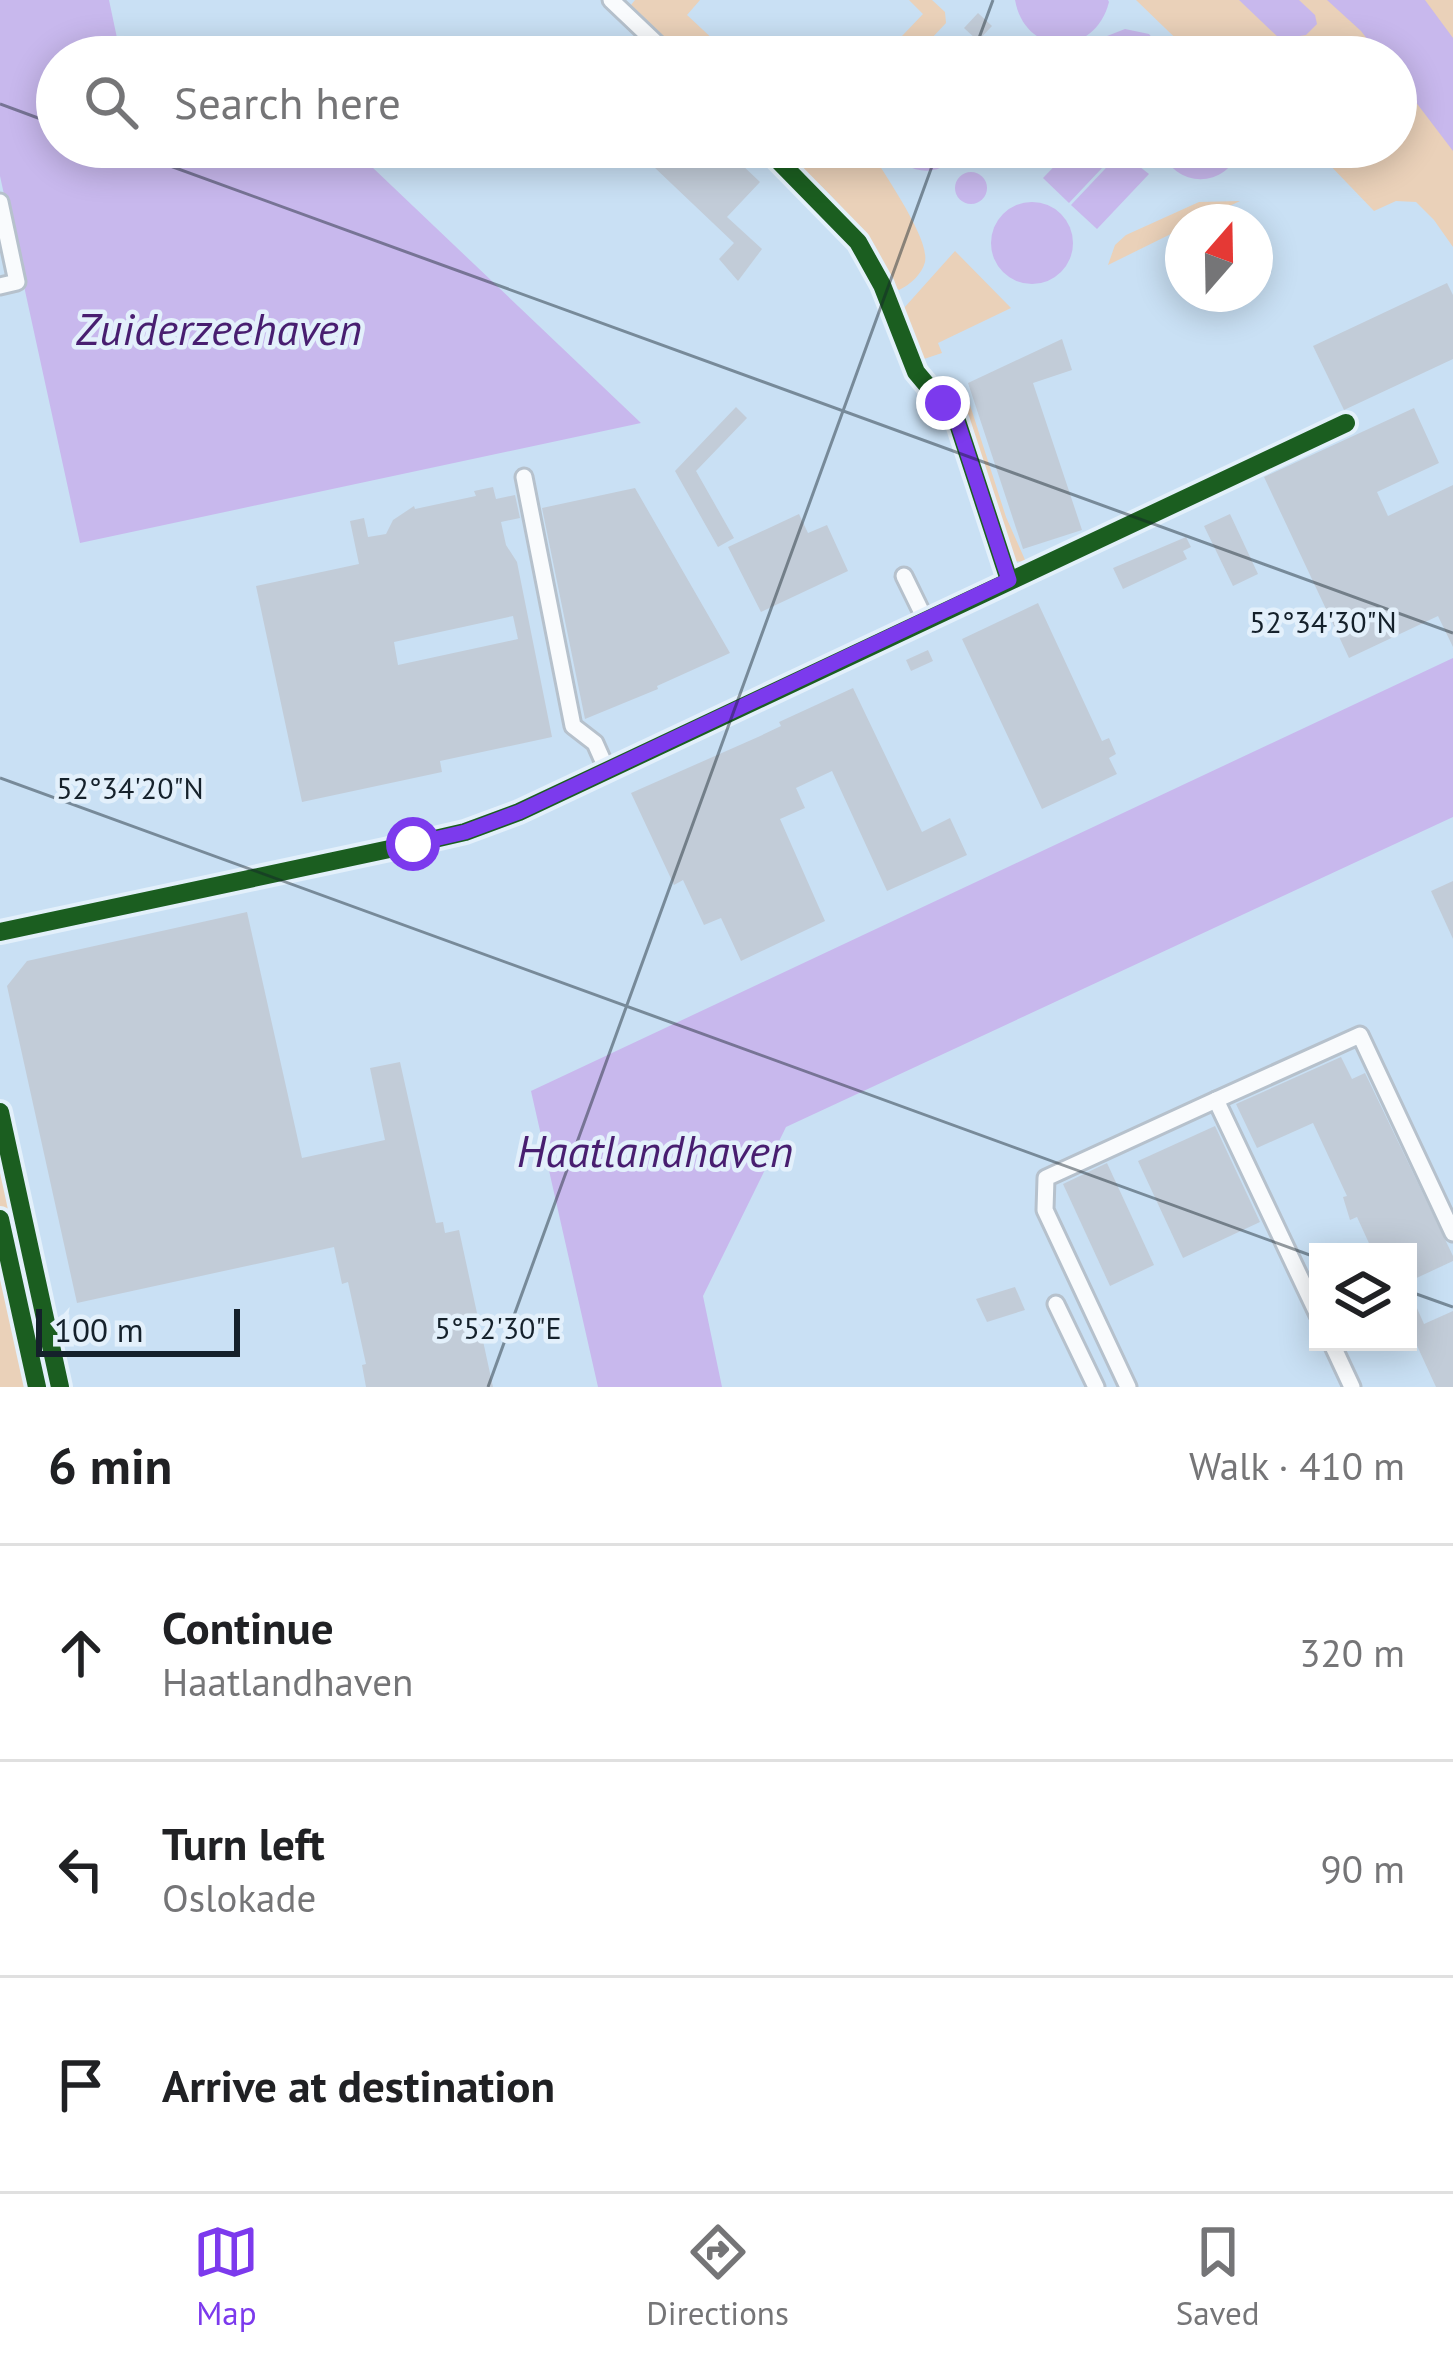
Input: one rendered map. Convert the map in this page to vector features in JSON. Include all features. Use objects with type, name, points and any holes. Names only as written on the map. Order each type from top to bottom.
[{"type":"street","points":[[610,0],[648,36]]},
{"type":"street","points":[[788,168],[858,242],[882,285],[916,372],[957,421],[1009,580]]},
{"type":"street","points":[[0,202],[17,282],[0,286]]},
{"type":"street","points":[[0,932],[465,832],[607,770],[1346,422]]},
{"type":"street","points":[[524,477],[573,726],[595,743],[607,770]]},
{"type":"street","points":[[904,576],[926,619]]},
{"type":"street","points":[[1128,1387],[1046,1210],[1046,1178],[1360,1035],[1453,1233]]},
{"type":"street","points":[[1216,1100],[1309,1296]]},
{"type":"street","points":[[0,1112],[60,1387]]},
{"type":"street","points":[[1056,1304],[1096,1387]]},
{"type":"street","points":[[1335,1351],[1352,1387]]},
{"type":"shaded area","points":[[0,0],[1203,0],[1242,36],[36,36],[36,168],[1384,168],[1453,234],[1453,1387],[0,1387]]},
{"type":"shaded area","points":[[635,0],[700,0],[687,15],[710,36],[663,36],[631,5]]},
{"type":"shaded area","points":[[909,0],[932,0],[945,12],[946,23],[934,36],[902,36],[923,14]]},
{"type":"shaded area","points":[[1136,0],[1453,0],[1453,247],[1416,202],[1396,201],[1374,211],[1333,168],[1417,168],[1417,36],[1173,36]]},
{"type":"shaded area","points":[[802,168],[882,168],[925,251],[925,262],[915,279],[899,290],[895,287],[855,223]]},
{"type":"shaded area","points":[[1240,201],[1195,204],[1199,202]]},
{"type":"shaded area","points":[[1165,217],[1165,237],[1108,265],[1115,245]]},
{"type":"shaded area","points":[[955,251],[1011,308],[938,343],[942,353],[918,361],[904,308]]},
{"type":"shaded area","points":[[960,390],[970,405],[1006,517],[1026,562],[1013,561],[1004,546],[1001,517],[958,399]]},
{"type":"shaded area","points":[[0,1144],[53,1387],[0,1387]]},
{"type":"water","name":"Zuiderzeehaven","points":[[0,0],[109,0],[117,36],[36,36],[36,168],[373,168],[641,423],[80,543],[0,176]]},
{"type":"water","points":[[1015,0],[1109,2],[1101,20],[1085,36],[1038,36],[1021,19]]},
{"type":"water","points":[[1239,0],[1299,0],[1315,15],[1317,24],[1306,35],[1277,36]]},
{"type":"water","points":[[1327,0],[1425,0],[1453,38],[1453,151],[1417,104],[1417,36],[1365,36]]},
{"type":"water","points":[[1125,29],[1151,36],[1107,36]]},
{"type":"water","points":[[1053,168],[1102,168],[1069,203],[1043,178]]},
{"type":"water","points":[[1106,168],[1141,168],[1149,174],[1097,229],[1071,205]]},
{"type":"water","points":[[1174,168],[1227,168],[1200,179]]},
{"type":"water","points":[[971,172],[982,177],[987,188],[982,199],[971,204],[960,199],[955,188],[960,177]]},
{"type":"water","points":[[1032,202],[1061,214],[1073,243],[1061,272],[1032,284],[1003,272],[991,243],[1003,214]]},
{"type":"water","name":"Haatlandhaven","points":[[1453,658],[1453,817],[786,1127],[703,1296],[722,1387],[598,1387],[531,1091]]},
{"type":"building","points":[[978,13],[992,26],[983,36],[973,36],[964,28]]},
{"type":"building","points":[[655,168],[745,168],[760,182],[727,217],[762,249],[738,281],[719,259],[734,243]]},
{"type":"building","points":[[1447,283],[1453,295],[1453,359],[1344,410],[1313,346]]},
{"type":"building","points":[[1062,339],[1072,370],[1033,383],[1082,530],[1023,549],[968,383]]},
{"type":"building","points":[[736,407],[747,418],[696,471],[734,538],[718,547],[675,471]]},
{"type":"building","points":[[1414,408],[1439,463],[1377,492],[1388,516],[1453,485],[1453,647],[1438,616],[1349,658],[1264,477]]},
{"type":"building","points":[[493,487],[496,499],[515,495],[520,518],[501,522],[506,545],[517,562],[552,737],[440,761],[442,772],[302,802],[256,586],[359,564],[350,521],[364,518],[368,537],[386,534],[393,520],[414,506],[476,496],[474,491]],"holes":[[[513,616],[518,639],[398,665],[394,642]]]},
{"type":"building","points":[[635,488],[730,653],[585,719],[542,508]]},
{"type":"building","points":[[799,514],[808,533],[827,525],[848,571],[761,612],[728,547]]},
{"type":"building","points":[[1230,514],[1258,574],[1233,586],[1204,526]]},
{"type":"building","points":[[1186,537],[1191,547],[1183,551],[1187,559],[1123,589],[1113,568]]},
{"type":"building","points":[[1038,603],[1102,741],[1109,738],[1116,754],[1109,758],[1117,774],[1042,809],[962,639]]},
{"type":"building","points":[[928,650],[933,661],[911,671],[906,660]]},
{"type":"building","points":[[853,688],[922,832],[950,818],[967,855],[887,891],[832,771],[796,788],[805,808],[780,819],[825,921],[741,961],[721,918],[704,925],[683,880],[674,885],[631,793],[758,737],[781,726],[779,722]]},
{"type":"building","points":[[1453,881],[1453,939],[1431,891]]},
{"type":"building","points":[[247,912],[302,1158],[385,1140],[370,1068],[400,1062],[436,1223],[443,1222],[445,1233],[459,1230],[493,1387],[366,1387],[362,1365],[366,1364],[348,1282],[342,1284],[334,1247],[77,1303],[7,986],[27,961]]},
{"type":"building","points":[[1341,1057],[1352,1079],[1365,1073],[1453,1261],[1417,1278],[1417,1243],[1369,1243],[1357,1217],[1350,1220],[1343,1197],[1347,1196],[1313,1123],[1257,1148],[1236,1104]]},
{"type":"building","points":[[1215,1126],[1260,1222],[1183,1258],[1138,1161]]},
{"type":"building","points":[[1107,1163],[1154,1265],[1110,1286],[1063,1184]]},
{"type":"building","points":[[1015,1287],[1025,1310],[987,1322],[976,1299]]},
{"type":"building","points":[[1417,1308],[1424,1324],[1453,1311],[1453,1387],[1436,1387],[1417,1346]]},
{"type":"cycle path","points":[[786,168],[858,242],[882,285],[916,372],[957,421],[1009,580]]},
{"type":"cycle path","points":[[0,932],[465,832],[519,812],[1346,423]]},
{"type":"cycle path","points":[[0,1112],[60,1387]]},
{"type":"cycle path","points":[[0,1219],[37,1387]]},
{"type":"route","points":[[413,844],[519,812],[1009,580],[957,421],[943,403]]}]
